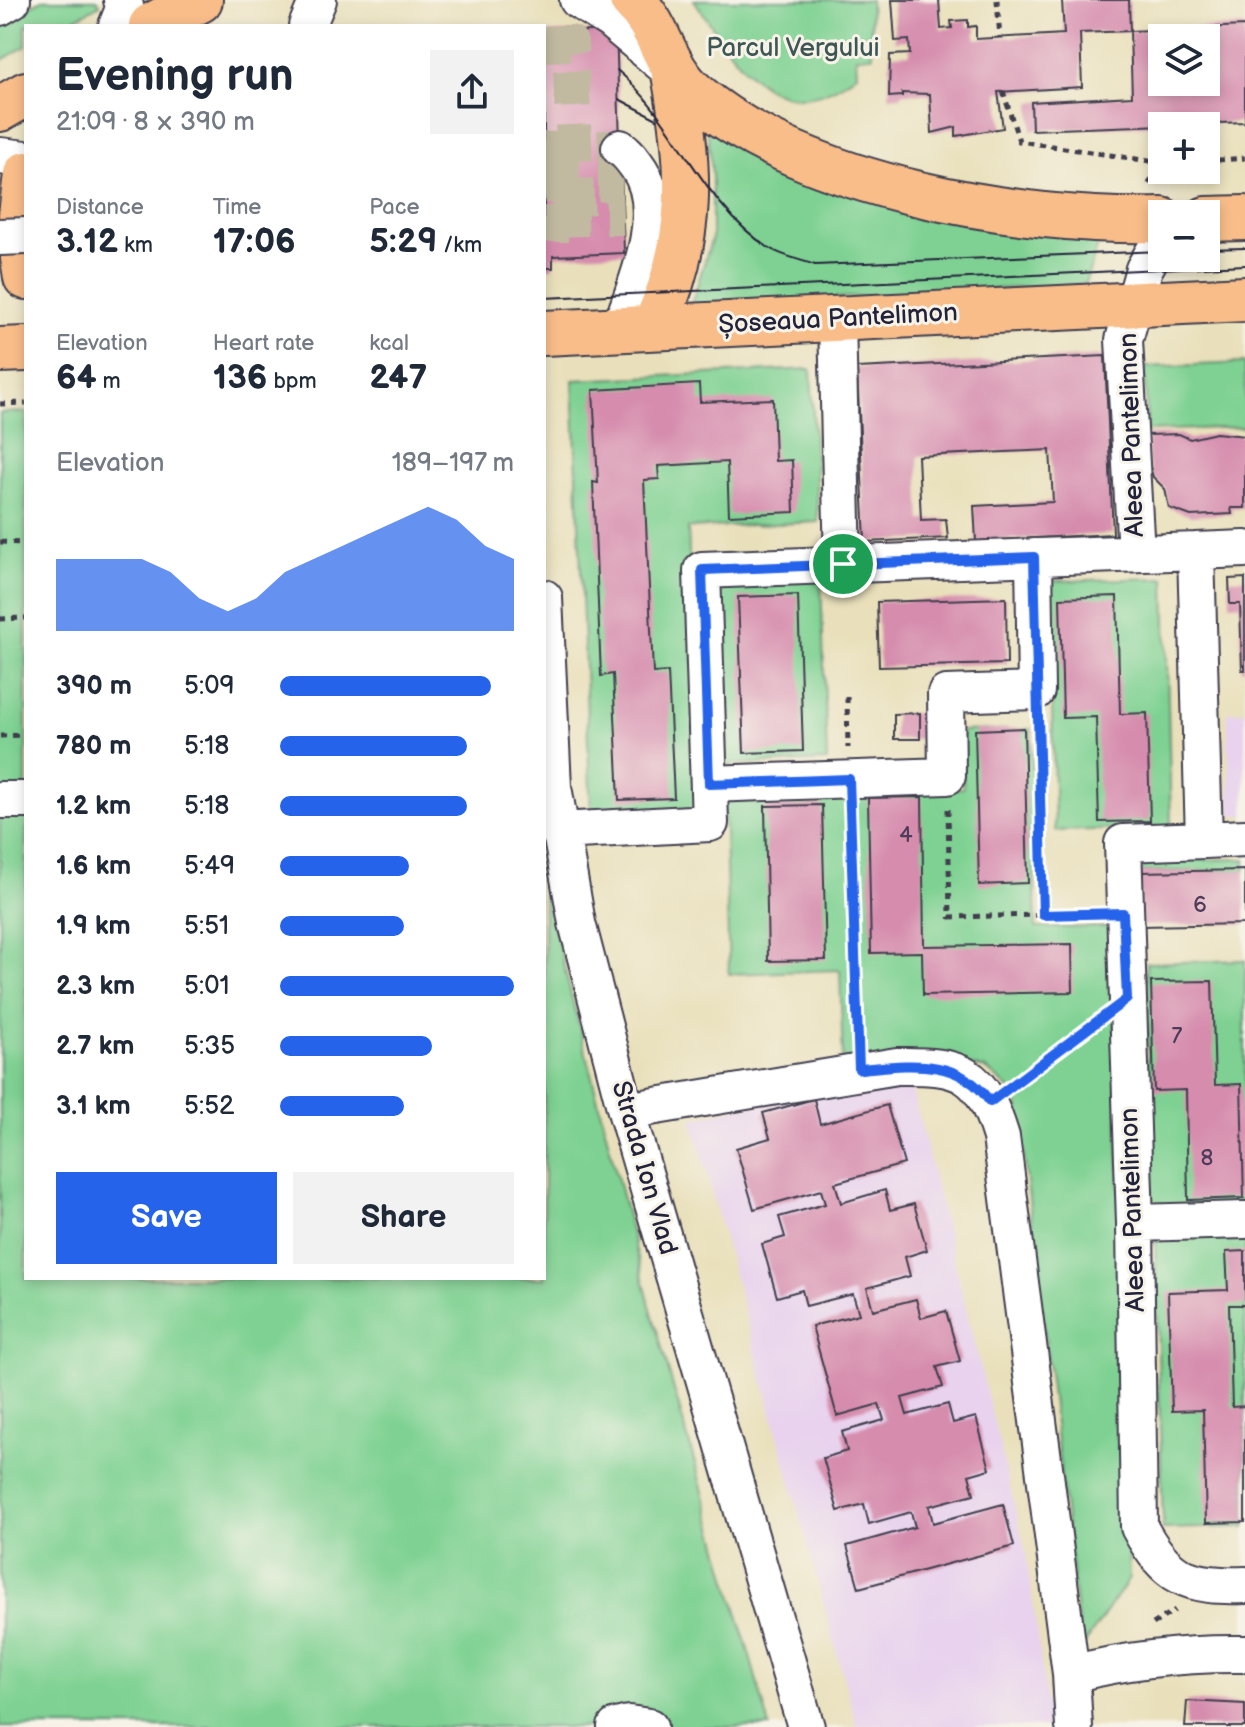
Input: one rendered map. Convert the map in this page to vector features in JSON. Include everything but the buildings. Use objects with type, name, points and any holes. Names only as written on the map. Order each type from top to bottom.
[{"type":"main road","points":[[155,24],[200,0]]},
{"type":"main road","points":[[633,8],[674,74],[730,121],[751,133],[869,179],[950,199],[1051,217],[1148,220]]},
{"type":"main road","points":[[637,328],[675,280],[688,195],[686,148],[674,74]]},
{"type":"main road","points":[[0,109],[24,95]]},
{"type":"main road","points":[[1220,219],[1245,218]]},
{"type":"main road","name":"Șoseaua Pantelimon","points":[[546,333],[1245,299]]},
{"type":"main road","points":[[0,350],[24,349]]},
{"type":"street","points":[[0,7],[12,0]]},
{"type":"street","points":[[118,24],[125,6],[122,0]]},
{"type":"street","points":[[308,24],[318,0]]},
{"type":"street","points":[[578,0],[633,8]]},
{"type":"street","points":[[0,156],[24,159]]},
{"type":"street","points":[[632,191],[647,255],[637,328]]},
{"type":"street","points":[[1132,304],[1148,262]]},
{"type":"street","name":"Aleea Pantelimon","points":[[1132,304],[1124,340],[1136,553],[1245,549]]},
{"type":"street","points":[[837,320],[843,564]]},
{"type":"street","points":[[1196,551],[1204,840]]},
{"type":"street","points":[[558,831],[710,823],[702,570],[1136,553]]},
{"type":"street","points":[[709,784],[947,776],[946,694],[1036,691],[1034,557]]},
{"type":"street","name":"Strada Ion Vlad","points":[[546,631],[558,831],[589,977],[806,1727]]},
{"type":"street","points":[[0,800],[24,800]]},
{"type":"street","name":"Aleea Pantelimon","points":[[1245,838],[1123,843],[1135,1223],[1139,1527],[1156,1559],[1176,1575],[1213,1586],[1245,1585]]},
{"type":"street","points":[[626,1111],[859,1069],[932,1065],[950,1070],[980,1087],[990,1102],[1001,1137],[1071,1674],[1074,1727]]},
{"type":"street","points":[[1135,1223],[1245,1220]]},
{"type":"street","points":[[1071,1674],[1127,1659],[1182,1653],[1245,1654]]},
{"type":"street","points":[[616,1727],[629,1724],[649,1727]]},
{"type":"path","points":[[997,0],[1000,38]]},
{"type":"path","points":[[1003,91],[1019,141],[1148,161]]},
{"type":"path","points":[[1220,160],[1245,158]]},
{"type":"path","points":[[0,404],[24,403]]},
{"type":"path","points":[[0,542],[24,543]]},
{"type":"path","points":[[0,619],[24,618]]},
{"type":"path","points":[[1036,691],[1043,915]]},
{"type":"path","points":[[847,697],[859,1069]]},
{"type":"path","points":[[0,736],[24,735]]},
{"type":"path","points":[[947,776],[950,917],[1123,913]]},
{"type":"path","points":[[990,1102],[1127,999]]},
{"type":"shaded area","points":[[1245,711],[1245,815],[1231,816],[1227,712]]},
{"type":"shaded area","points":[[910,1081],[1026,1553],[1050,1727],[857,1727],[692,1119],[837,1084]]},
{"type":"green space","points":[[42,0],[97,0],[100,5],[66,24],[24,24],[24,47],[0,61],[0,22]]},
{"type":"green space","name":"Parcul Vergului","points":[[694,0],[870,0],[872,56],[856,56],[857,74],[828,91],[803,97],[781,94],[761,83],[743,67]]},
{"type":"green space","points":[[707,125],[1100,239],[1085,284],[817,299],[687,318],[712,238],[712,173]]},
{"type":"green space","points":[[1245,363],[1245,427],[1147,431],[1145,367]]},
{"type":"green space","points":[[811,369],[818,522],[688,528],[700,809],[591,814],[573,380]]},
{"type":"green space","points":[[24,412],[24,1280],[546,1280],[546,896],[649,1302],[770,1727],[0,1727],[0,413]]},
{"type":"green space","points":[[821,578],[827,761],[724,765],[718,582]]},
{"type":"green space","points":[[1165,578],[1171,828],[1055,831],[1049,581]]},
{"type":"green space","points":[[1031,729],[1036,928],[1113,927],[1129,1579],[1081,1649],[1017,1095],[986,1069],[933,1059],[843,1065],[840,970],[729,974],[724,795],[963,788],[962,731]]},
{"type":"green space","points":[[1245,859],[1245,870],[1140,872],[1140,861]]},
{"type":"green space","points":[[1245,960],[1245,1206],[1151,1209],[1146,963]]},
{"type":"green space","points":[[1245,1234],[1245,1527],[1163,1529],[1155,1238]]},
{"type":"tunnel","points":[[546,44],[570,43],[577,224],[546,224]]},
{"type":"tunnel","points":[[546,150],[620,148]]},
{"type":"tunnel","points":[[546,185],[622,183]]},
{"type":"tunnel","points":[[552,219],[623,217]]},
{"type":"tram line","points":[[617,70],[656,113],[725,209],[745,230],[769,248],[792,258],[815,265],[1148,252]]},
{"type":"tram line","points":[[619,99],[657,119]]},
{"type":"tram line","points":[[1220,249],[1245,248]]},
{"type":"tram line","points":[[546,298],[1245,265]]},
{"type":"route","points":[[1034,557],[1043,915],[1123,913],[1127,999],[990,1102],[980,1087],[966,1076],[932,1065],[859,1069],[849,779],[709,784],[702,570],[843,564],[1034,557]]}]
